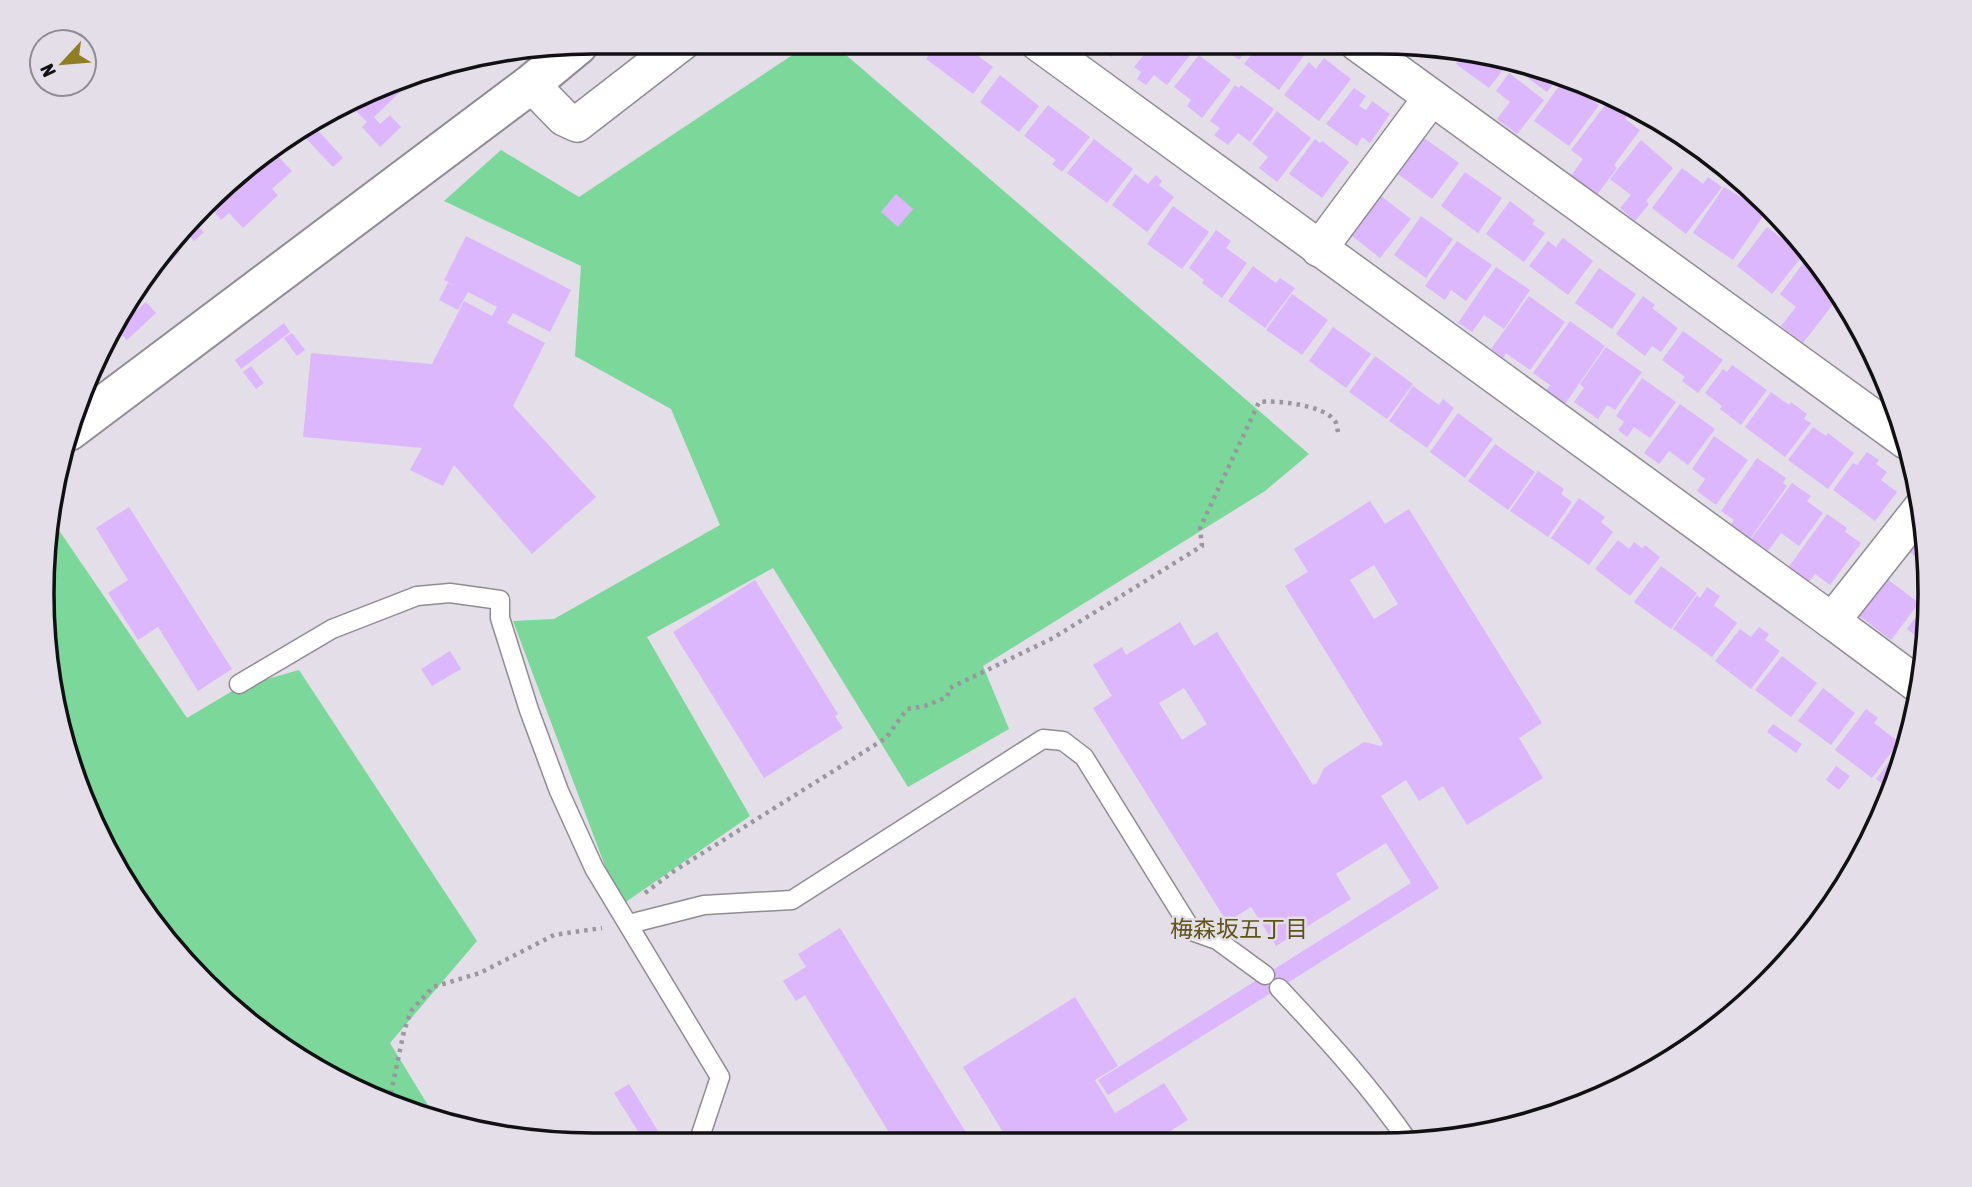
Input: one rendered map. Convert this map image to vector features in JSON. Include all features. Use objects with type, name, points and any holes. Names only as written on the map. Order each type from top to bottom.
[{"type":"street","points":[[531,84],[564,118],[577,124],[667,54]]},
{"type":"street","points":[[1053,54],[1910,679]]},
{"type":"street","points":[[1372,54],[1892,431]]},
{"type":"street","points":[[83,419],[531,84],[566,55]]},
{"type":"street","points":[[1319,249],[1431,98]]},
{"type":"street","points":[[1832,621],[1912,519]]},
{"type":"lane","points":[[239,684],[332,629],[417,596],[450,593],[499,600],[504,631],[559,791],[594,868],[720,1077],[701,1133]]},
{"type":"lane","points":[[624,918],[704,905],[792,900],[1043,739],[1063,741],[1084,757],[1192,931],[1217,940],[1265,975]]},
{"type":"lane","points":[[1279,988],[1315,1026],[1402,1132]]},
{"type":"path","points":[[390,1093],[411,1012],[433,987],[480,973],[554,935],[624,918],[674,871],[886,738],[907,709],[925,706],[947,697],[950,688],[1053,638],[1202,546],[1200,527],[1259,402],[1275,400],[1318,410],[1334,419],[1338,432]]},
{"type":"green space","points":[[794,54],[845,54],[1309,454],[1265,491],[983,666],[1009,729],[908,787],[773,568],[647,637],[750,816],[620,906],[513,621],[554,619],[720,525],[671,409],[575,356],[581,266],[444,201],[501,150],[579,197]]},
{"type":"green space","points":[[58,529],[187,718],[239,687],[299,670],[477,941],[390,1043],[429,1107],[387,1092],[324,1061],[265,1021],[212,975],[188,949],[145,893],[126,863],[95,800],[73,733],[55,629],[55,558]]},
{"type":"building","points":[[930,54],[976,54],[993,67],[973,94],[926,59]]},
{"type":"building","points":[[1144,54],[1191,54],[1167,85],[1154,75],[1146,85],[1137,79],[1141,72],[1134,67]]},
{"type":"building","points":[[1231,54],[1244,54],[1239,60]]},
{"type":"building","points":[[1252,54],[1305,54],[1279,90],[1244,64]]},
{"type":"building","points":[[1199,55],[1231,80],[1202,118],[1187,106],[1191,100],[1174,87]]},
{"type":"building","points":[[1324,58],[1351,79],[1319,121],[1284,95],[1309,62],[1316,69]]},
{"type":"building","points":[[1458,61],[1503,70],[1489,88],[1456,64]]},
{"type":"building","points":[[1509,73],[1544,100],[1517,134],[1497,119],[1510,102],[1496,91]]},
{"type":"building","points":[[1523,74],[1554,84],[1547,92]]},
{"type":"building","points":[[1000,75],[1039,106],[1019,132],[980,102]]},
{"type":"building","points":[[1235,85],[1239,88],[1241,85],[1274,109],[1250,142],[1238,133],[1228,145],[1214,135],[1220,128],[1210,121]]},
{"type":"building","points":[[1559,86],[1586,96],[1599,105],[1569,146],[1534,121]]},
{"type":"building","points":[[1354,88],[1366,96],[1359,106],[1366,110],[1372,101],[1390,114],[1370,143],[1362,137],[1357,146],[1326,124]]},
{"type":"building","points":[[400,90],[374,117],[380,124],[390,115],[401,127],[380,147],[362,127],[367,122],[355,110]]},
{"type":"building","points":[[1048,105],[1090,137],[1062,172],[1052,164],[1056,160],[1024,136]]},
{"type":"building","points":[[1605,105],[1627,115],[1625,119],[1640,130],[1614,165],[1617,168],[1596,196],[1570,177],[1583,159],[1571,150]]},
{"type":"building","points":[[1277,111],[1311,138],[1277,182],[1259,168],[1268,157],[1252,144]]},
{"type":"building","points":[[318,130],[343,158],[333,167],[305,138]]},
{"type":"building","points":[[1424,138],[1459,163],[1432,199],[1398,174]]},
{"type":"building","points":[[1094,139],[1133,169],[1107,203],[1067,173]]},
{"type":"building","points":[[1315,139],[1320,143],[1322,141],[1349,162],[1322,198],[1289,174]]},
{"type":"building","points":[[1641,140],[1673,168],[1646,201],[1649,204],[1635,221],[1620,208],[1631,195],[1610,179]]},
{"type":"building","points":[[278,156],[292,171],[272,189],[278,195],[243,228],[229,213],[221,220],[213,211]]},
{"type":"building","points":[[1682,168],[1703,184],[1708,177],[1722,187],[1686,234],[1652,208]]},
{"type":"building","points":[[1465,172],[1502,198],[1478,233],[1441,206]]},
{"type":"building","points":[[1135,174],[1148,184],[1156,175],[1162,181],[1159,185],[1174,197],[1147,232],[1112,205]]},
{"type":"building","points":[[1724,187],[1749,202],[1763,216],[1733,260],[1693,233]]},
{"type":"building","points":[[1377,193],[1411,219],[1380,258],[1347,232]]},
{"type":"building","points":[[896,194],[913,209],[898,227],[881,212]]},
{"type":"building","points":[[1510,201],[1535,220],[1532,224],[1545,233],[1524,262],[1486,234]]},
{"type":"building","points":[[1173,206],[1209,232],[1182,269],[1147,244]]},
{"type":"building","points":[[1421,216],[1453,239],[1426,278],[1394,255]]},
{"type":"building","points":[[199,227],[204,232],[194,241],[190,236]]},
{"type":"building","points":[[1767,227],[1789,244],[1800,258],[1772,294],[1737,266]]},
{"type":"building","points":[[1216,230],[1231,241],[1226,248],[1247,263],[1222,298],[1202,283],[1204,280],[1189,268]]},
{"type":"building","points":[[466,236],[571,290],[550,332],[513,313],[507,323],[545,343],[513,406],[596,497],[532,554],[454,465],[443,486],[410,470],[422,448],[303,437],[311,353],[432,364],[464,301],[492,316],[497,307],[468,292],[458,310],[439,300],[448,283],[455,286],[444,280]]},
{"type":"building","points":[[1563,238],[1593,261],[1568,295],[1529,266],[1548,241],[1556,247]]},
{"type":"building","points":[[1457,241],[1492,265],[1466,301],[1451,290],[1445,300],[1425,286]]},
{"type":"building","points":[[1804,262],[1833,304],[1803,343],[1781,326],[1796,307],[1780,294]]},
{"type":"building","points":[[1253,266],[1276,283],[1280,278],[1295,288],[1265,328],[1228,301]]},
{"type":"building","points":[[1496,267],[1530,290],[1504,329],[1484,315],[1472,332],[1458,323]]},
{"type":"building","points":[[1599,268],[1636,294],[1612,329],[1575,303]]},
{"type":"building","points":[[1292,294],[1328,320],[1302,355],[1266,330]]},
{"type":"building","points":[[1529,296],[1565,322],[1530,370],[1506,353],[1503,358],[1491,349]]},
{"type":"building","points":[[1643,296],[1655,305],[1652,308],[1678,328],[1661,352],[1652,346],[1645,356],[1616,334]]},
{"type":"building","points":[[146,302],[156,313],[127,340],[121,334],[132,315]]},
{"type":"building","points":[[1570,321],[1605,346],[1565,404],[1546,391],[1550,385],[1533,373]]},
{"type":"building","points":[[284,323],[290,332],[241,369],[235,360]]},
{"type":"building","points":[[1333,327],[1371,354],[1346,388],[1309,361]]},
{"type":"building","points":[[1683,331],[1723,360],[1698,393],[1682,381],[1685,377],[1662,360]]},
{"type":"building","points":[[292,333],[305,350],[297,356],[284,338]]},
{"type":"building","points":[[1606,347],[1642,372],[1615,410],[1607,405],[1598,419],[1574,402],[1584,388],[1580,384]]},
{"type":"building","points":[[1375,356],[1413,384],[1387,419],[1349,392]]},
{"type":"building","points":[[1732,365],[1767,390],[1741,425],[1705,393],[1723,369],[1727,372]]},
{"type":"building","points":[[251,366],[264,383],[256,389],[243,372]]},
{"type":"building","points":[[1642,378],[1676,402],[1650,438],[1634,427],[1627,437],[1618,430],[1624,422],[1616,416]]},
{"type":"building","points":[[1413,386],[1439,405],[1443,399],[1454,408],[1427,448],[1389,421]]},
{"type":"building","points":[[1771,392],[1807,414],[1804,419],[1811,423],[1785,457],[1745,427]]},
{"type":"building","points":[[1680,404],[1715,429],[1688,465],[1669,451],[1659,464],[1644,453]]},
{"type":"building","points":[[1458,413],[1493,439],[1465,478],[1430,452]]},
{"type":"building","points":[[1813,427],[1826,436],[1828,433],[1854,453],[1828,489],[1788,460]]},
{"type":"building","points":[[1714,436],[1748,460],[1716,505],[1697,491],[1705,479],[1692,469]]},
{"type":"building","points":[[1495,444],[1535,472],[1508,510],[1468,481]]},
{"type":"building","points":[[1867,452],[1879,460],[1876,464],[1887,472],[1881,480],[1897,492],[1875,521],[1833,490],[1853,463],[1857,465]]},
{"type":"building","points":[[1757,458],[1786,478],[1783,483],[1787,486],[1750,539],[1730,525],[1734,520],[1721,511]]},
{"type":"building","points":[[1538,471],[1564,489],[1561,494],[1572,502],[1548,537],[1510,511]]},
{"type":"building","points":[[1792,483],[1811,496],[1807,501],[1823,513],[1799,546],[1781,533],[1768,551],[1751,539]]},
{"type":"building","points":[[1579,498],[1605,517],[1601,522],[1613,532],[1589,565],[1551,538]]},
{"type":"building","points":[[1370,501],[1385,524],[1409,509],[1542,723],[1519,738],[1543,778],[1467,825],[1443,786],[1419,801],[1406,780],[1381,796],[1439,888],[1108,1095],[1098,1080],[1411,883],[1386,843],[1336,874],[1351,899],[1276,946],[1251,907],[1227,922],[1093,708],[1112,696],[1093,665],[1122,647],[1126,655],[1180,622],[1194,646],[1217,632],[1313,785],[1317,783],[1324,768],[1364,742],[1381,746],[1383,744],[1285,586],[1308,572],[1294,549]],"holes":[[[1374,565],[1398,604],[1374,619],[1350,580]],[[1184,688],[1207,724],[1182,740],[1159,703]]]},
{"type":"building","points":[[129,507],[232,669],[198,691],[158,627],[138,640],[108,593],[128,580],[96,528]]},
{"type":"building","points":[[1827,514],[1847,528],[1845,532],[1861,543],[1830,585],[1815,574],[1808,583],[1788,568]]},
{"type":"building","points":[[1915,536],[1917,558],[1905,549]]},
{"type":"building","points":[[1618,540],[1629,549],[1634,542],[1642,548],[1645,545],[1660,557],[1630,596],[1595,569]]},
{"type":"building","points":[[1661,566],[1697,593],[1671,629],[1634,602]]},
{"type":"building","points":[[1886,578],[1918,602],[1891,640],[1858,615]]},
{"type":"building","points":[[755,580],[838,714],[835,716],[843,728],[764,778],[673,632]]},
{"type":"building","points":[[1707,587],[1720,596],[1714,605],[1737,623],[1712,657],[1673,629],[1697,595],[1700,598]]},
{"type":"building","points":[[1917,615],[1916,636],[1907,629]]},
{"type":"building","points":[[1759,627],[1769,634],[1765,640],[1780,651],[1751,689],[1715,661],[1740,629],[1751,637]]},
{"type":"building","points":[[450,651],[461,669],[432,686],[421,669]]},
{"type":"building","points":[[1782,656],[1817,683],[1791,717],[1755,690]]},
{"type":"building","points":[[1823,688],[1855,713],[1831,745],[1798,721]]},
{"type":"building","points":[[1866,709],[1878,718],[1874,723],[1897,740],[1895,748],[1872,778],[1835,750]]},
{"type":"building","points":[[1773,724],[1802,744],[1796,753],[1767,732]]},
{"type":"building","points":[[1891,759],[1883,784],[1876,779]]},
{"type":"building","points":[[1836,766],[1850,776],[1839,790],[1826,780]]},
{"type":"building","points":[[840,928],[966,1133],[889,1133],[805,995],[796,1001],[783,981],[806,967],[798,954]]},
{"type":"building","points":[[1075,997],[1118,1066],[1095,1080],[1115,1113],[1164,1083],[1188,1120],[1167,1133],[1004,1133],[963,1067]]},
{"type":"building","points":[[629,1084],[659,1133],[639,1133],[614,1093]]},
{"type":"district","name":"梅森坂五丁目","points":[[1239,929]]}]
